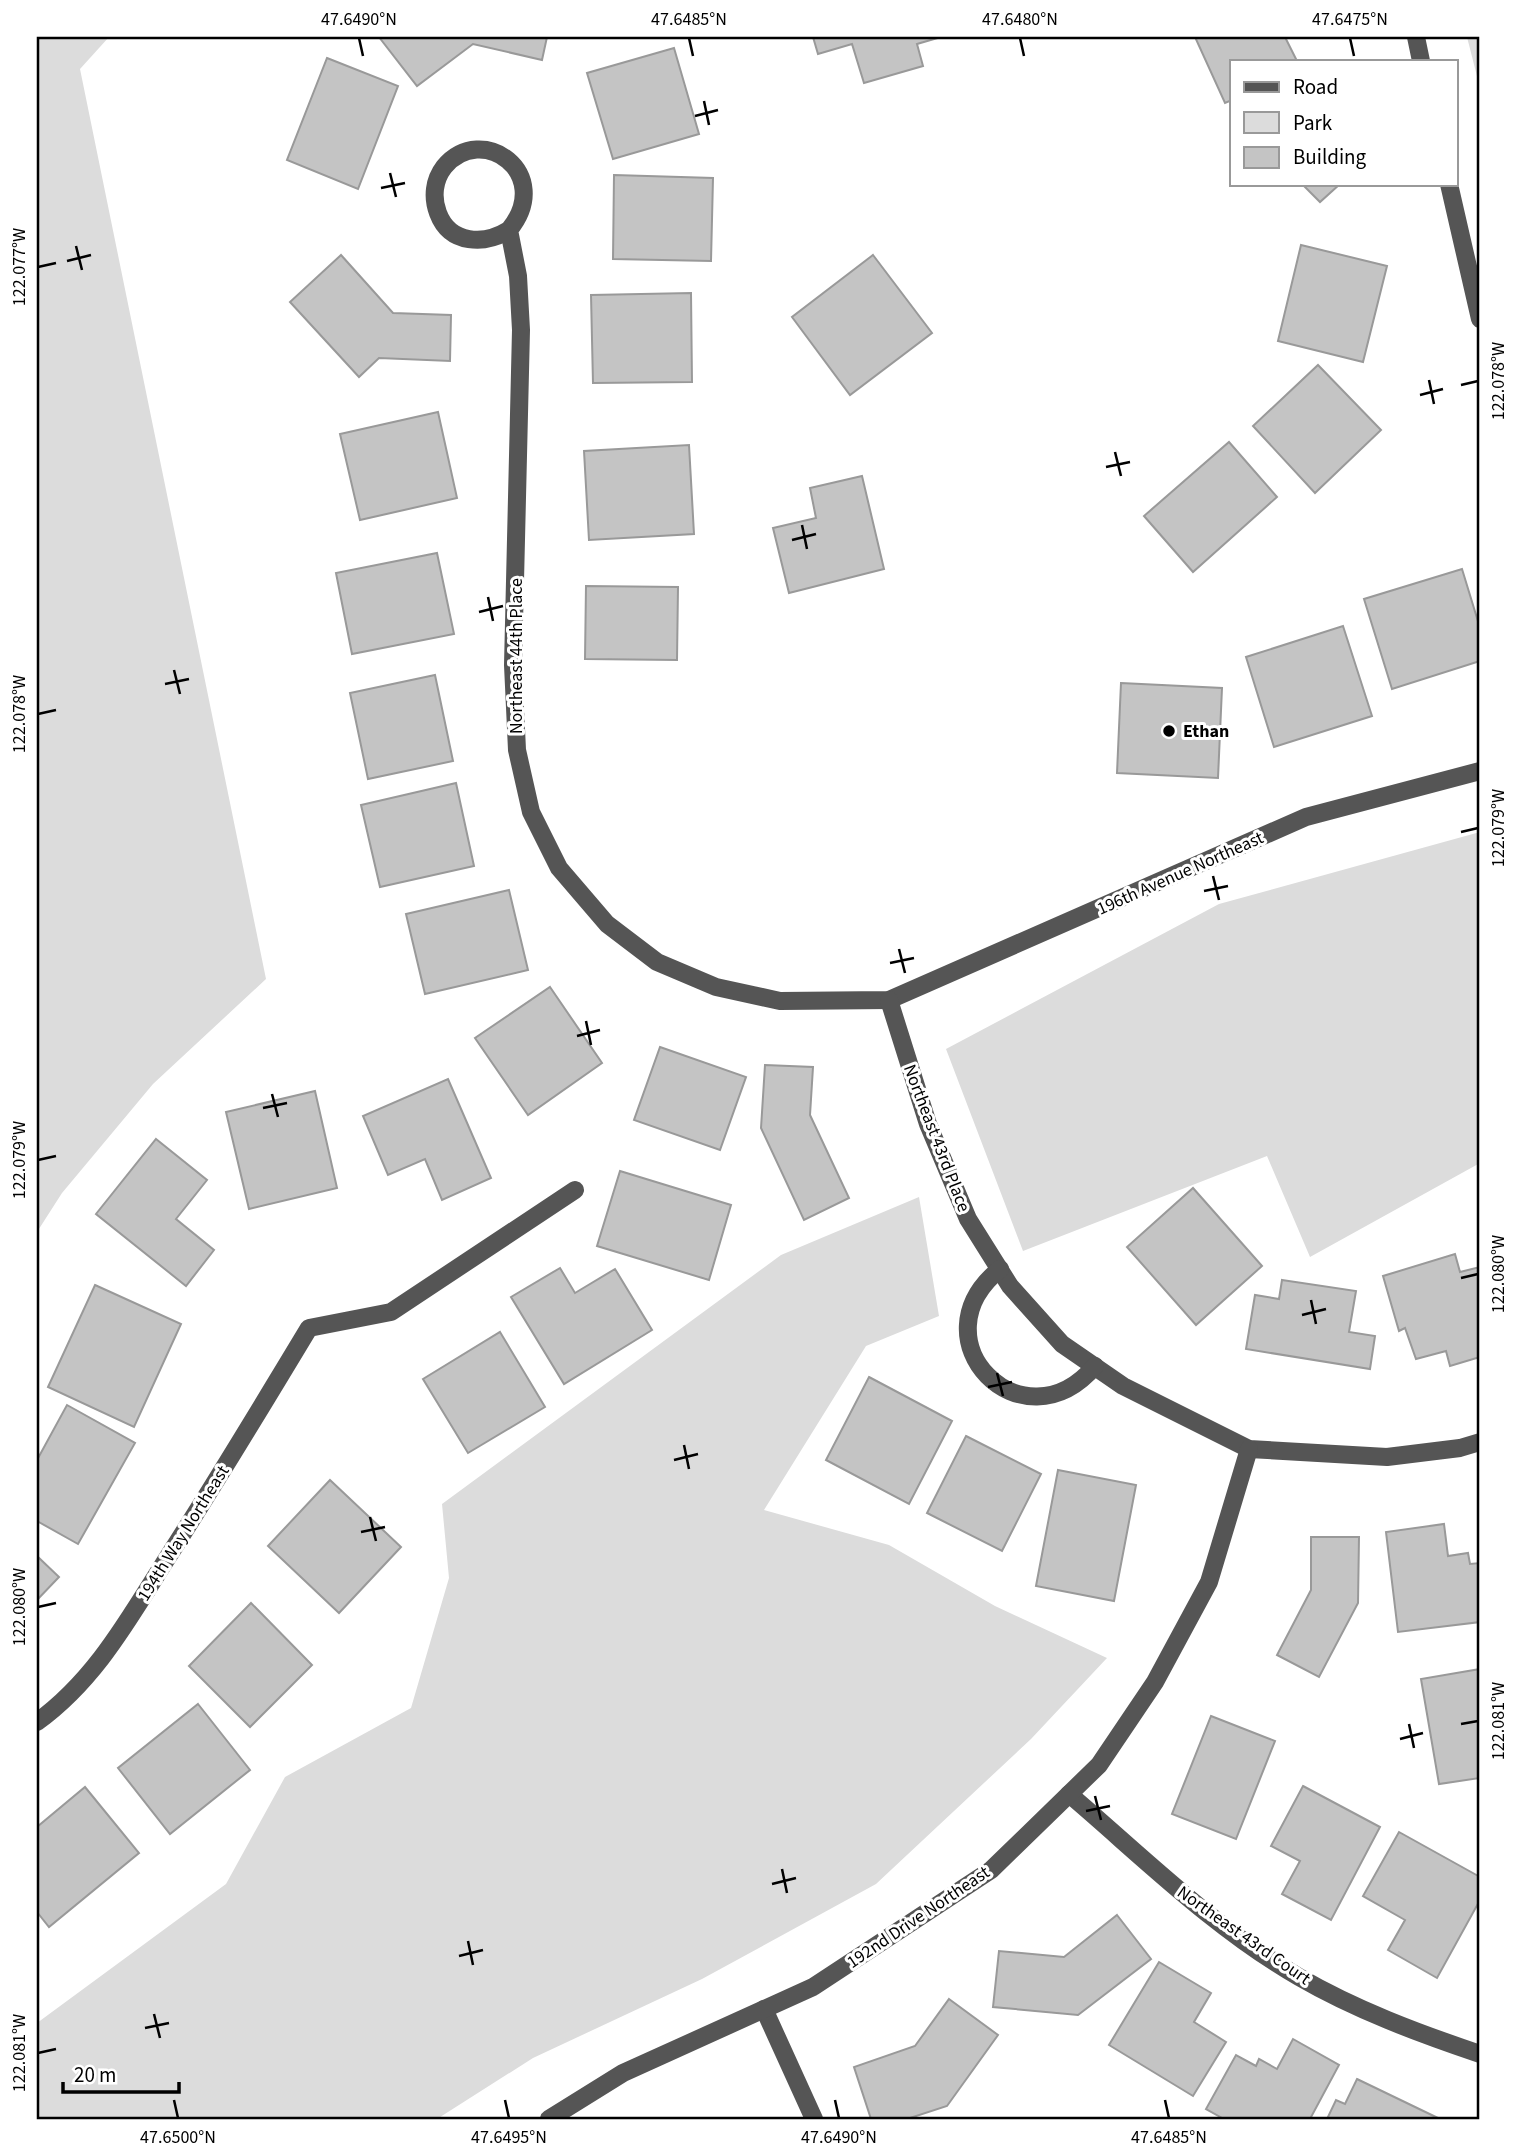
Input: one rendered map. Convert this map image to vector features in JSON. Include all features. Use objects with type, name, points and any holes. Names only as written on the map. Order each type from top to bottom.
[{"type":"street","points":[[1416,37],[1421,60]]},
{"type":"street","points":[[478,150],[494,152],[509,160],[519,172],[525,202],[520,217],[509,230],[496,238],[480,242],[465,239],[451,231],[440,219],[435,205],[435,189],[439,174],[449,161],[463,153],[478,150]]},
{"type":"street","points":[[1449,186],[1480,319]]},
{"type":"street","name":"Northeast 44th Place","points":[[509,230],[518,276],[521,330],[513,665],[517,750],[531,812],[559,869],[607,924],[657,962],[716,987],[780,1001],[889,1000]]},
{"type":"street","name":"196th Avenue Northeast","points":[[889,1000],[1306,817],[1480,771]]},
{"type":"street","name":"Northeast 43rd Place","points":[[889,1000],[928,1124],[968,1219],[1010,1286],[1062,1344],[1123,1386],[1249,1449]]},
{"type":"street","name":"194th Way Northeast","points":[[37,1722],[67,1700],[113,1644],[215,1485],[309,1328],[391,1312],[575,1190]]},
{"type":"street","points":[[1000,1269],[986,1281],[969,1311],[970,1346],[987,1377],[1017,1395],[1035,1398],[1069,1390],[1095,1366]]},
{"type":"street","points":[[1249,1449],[1387,1457],[1479,1448]]},
{"type":"street","name":"192nd Drive Northeast","points":[[550,2119],[623,2073],[813,1987],[991,1870],[1098,1765],[1155,1682],[1209,1582],[1249,1449]]},
{"type":"street","name":"Northeast 43rd Court","points":[[1069,1794],[1189,1899],[1297,1976],[1369,2014],[1480,2054]]},
{"type":"street","points":[[764,2009],[814,2119]]},
{"type":"green space","points":[[37,37],[109,37],[80,69],[266,979],[153,1084],[62,1193],[37,1232]]},
{"type":"green space","points":[[1467,37],[1480,37],[1480,88]]},
{"type":"green space","points":[[1480,832],[1480,1163],[1310,1257],[1267,1156],[1023,1251],[946,1049],[1219,904]]},
{"type":"green space","points":[[919,1197],[939,1316],[866,1346],[764,1510],[889,1545],[995,1606],[1107,1658],[1031,1739],[876,1884],[702,1979],[533,2058],[437,2119],[37,2119],[37,2023],[226,1884],[285,1777],[411,1708],[449,1578],[442,1504],[781,1255]]},
{"type":"building","points":[[379,37],[547,37],[542,60],[473,44],[417,86]]},
{"type":"building","points":[[813,37],[941,37],[917,44],[923,66],[864,83],[852,44],[818,54]]},
{"type":"building","points":[[1195,37],[1285,37],[1296,60],[1230,60],[1230,101],[1225,103]]},
{"type":"building","points":[[674,48],[699,134],[613,159],[587,73]]},
{"type":"building","points":[[327,58],[398,86],[358,189],[287,160]]},
{"type":"building","points":[[614,175],[713,178],[711,261],[613,259]]},
{"type":"building","points":[[1304,186],[1338,186],[1320,202]]},
{"type":"building","points":[[1301,245],[1387,266],[1363,362],[1278,341]]},
{"type":"building","points":[[341,255],[393,313],[451,315],[450,361],[379,358],[359,377],[290,302]]},
{"type":"building","points":[[873,255],[932,333],[850,395],[792,317]]},
{"type":"building","points":[[691,293],[692,382],[593,383],[591,295]]},
{"type":"building","points":[[1318,365],[1381,430],[1315,493],[1253,426]]},
{"type":"building","points":[[438,412],[457,498],[360,520],[340,434]]},
{"type":"building","points":[[1229,442],[1277,497],[1193,572],[1144,516]]},
{"type":"building","points":[[689,445],[694,534],[589,540],[584,451]]},
{"type":"building","points":[[862,476],[884,569],[789,593],[773,528],[816,518],[810,488]]},
{"type":"building","points":[[437,553],[454,634],[352,654],[336,573]]},
{"type":"building","points":[[1462,569],[1480,628],[1480,661],[1392,689],[1364,599]]},
{"type":"building","points":[[586,586],[678,587],[677,660],[585,659]]},
{"type":"building","points":[[1343,626],[1372,716],[1274,747],[1246,657]]},
{"type":"building","points":[[435,675],[453,761],[368,779],[350,693]]},
{"type":"building","name":"Ethan","points":[[1121,683],[1222,688],[1218,778],[1117,773]]},
{"type":"building","points":[[456,783],[474,866],[380,887],[361,805]]},
{"type":"building","points":[[509,890],[528,970],[425,994],[406,914]]},
{"type":"building","points":[[550,987],[602,1063],[528,1115],[475,1038]]},
{"type":"building","points":[[660,1047],[746,1077],[720,1150],[634,1120]]},
{"type":"building","points":[[765,1065],[813,1067],[810,1115],[849,1198],[804,1220],[761,1128]]},
{"type":"building","points":[[448,1079],[491,1178],[442,1200],[425,1159],[388,1175],[363,1116]]},
{"type":"building","points":[[315,1091],[337,1188],[249,1209],[226,1112]]},
{"type":"building","points":[[156,1139],[207,1180],[176,1219],[214,1250],[186,1286],[96,1214]]},
{"type":"building","points":[[620,1171],[731,1205],[709,1280],[597,1246]]},
{"type":"building","points":[[1193,1188],[1262,1266],[1196,1325],[1127,1247]]},
{"type":"building","points":[[1455,1254],[1460,1272],[1480,1267],[1480,1357],[1450,1366],[1446,1351],[1416,1359],[1405,1328],[1399,1331],[1383,1276]]},
{"type":"building","points":[[560,1268],[575,1293],[615,1269],[652,1330],[564,1384],[511,1297]]},
{"type":"building","points":[[1282,1280],[1356,1291],[1349,1332],[1375,1336],[1370,1369],[1246,1349],[1255,1295],[1279,1299]]},
{"type":"building","points":[[95,1285],[181,1324],[134,1427],[48,1387]]},
{"type":"building","points":[[500,1332],[545,1407],[468,1453],[423,1379]]},
{"type":"building","points":[[869,1377],[952,1421],[909,1504],[826,1460]]},
{"type":"building","points":[[67,1405],[135,1443],[78,1544],[37,1521],[37,1460]]},
{"type":"building","points":[[966,1436],[1041,1474],[1002,1551],[927,1513]]},
{"type":"building","points":[[1058,1470],[1136,1485],[1114,1601],[1036,1586]]},
{"type":"building","points":[[330,1480],[401,1547],[339,1613],[268,1546]]},
{"type":"building","points":[[1444,1524],[1448,1556],[1468,1553],[1470,1564],[1480,1563],[1480,1622],[1398,1632],[1386,1532]]},
{"type":"building","points":[[1311,1537],[1359,1537],[1358,1603],[1319,1677],[1277,1655],[1311,1590]]},
{"type":"building","points":[[37,1556],[59,1577],[37,1600]]},
{"type":"building","points":[[251,1603],[312,1665],[250,1727],[189,1666]]},
{"type":"building","points":[[1480,1669],[1480,1778],[1439,1784],[1421,1679]]},
{"type":"building","points":[[198,1704],[250,1770],[170,1834],[118,1768]]},
{"type":"building","points":[[1211,1716],[1275,1741],[1236,1839],[1172,1814]]},
{"type":"building","points":[[1303,1786],[1380,1827],[1331,1920],[1282,1894],[1300,1861],[1271,1846]]},
{"type":"building","points":[[85,1787],[139,1853],[49,1927],[37,1912],[37,1827]]},
{"type":"building","points":[[1399,1832],[1480,1877],[1480,1900],[1437,1978],[1388,1950],[1405,1920],[1363,1896]]},
{"type":"building","points":[[1117,1915],[1151,1959],[1078,2015],[993,2007],[999,1951],[1064,1957]]},
{"type":"building","points":[[1159,1962],[1211,1993],[1194,2022],[1226,2042],[1193,2096],[1109,2045]]},
{"type":"building","points":[[949,1999],[998,2035],[947,2106],[907,2119],[871,2119],[854,2067],[915,2046]]},
{"type":"building","points":[[1293,2039],[1339,2065],[1310,2119],[1224,2119],[1206,2109],[1236,2055],[1256,2066],[1259,2059],[1277,2069]]},
{"type":"building","points":[[1357,2079],[1440,2119],[1327,2119],[1336,2100],[1345,2104]]},
{"type":"place","name":"Ethan","points":[[1169,731]]}]
